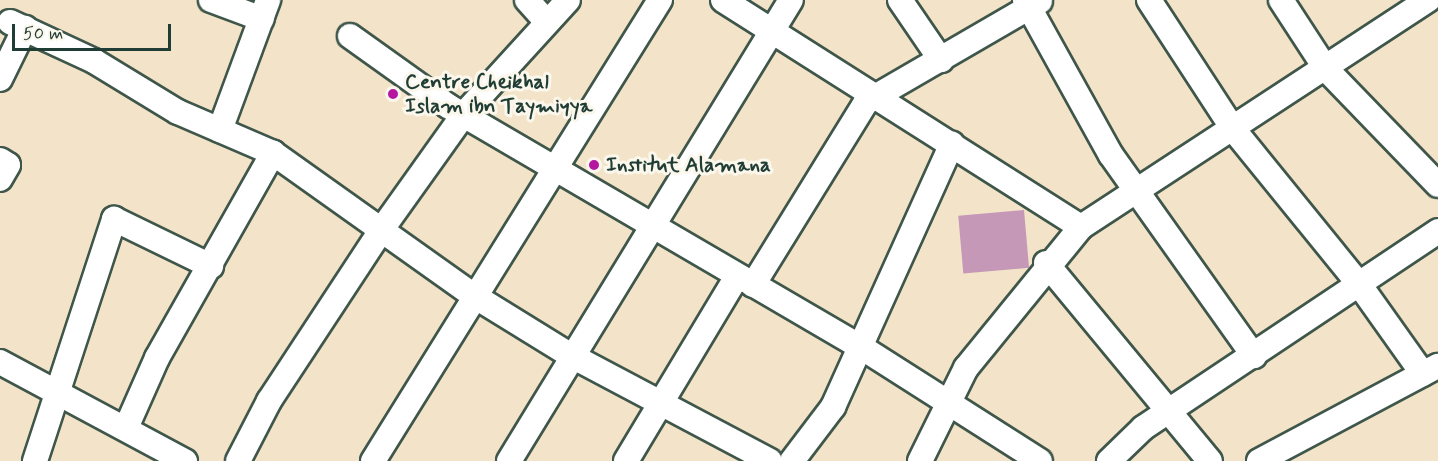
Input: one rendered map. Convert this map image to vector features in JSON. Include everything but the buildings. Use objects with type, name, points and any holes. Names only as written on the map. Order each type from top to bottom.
[{"type":"street","points":[[211,0],[265,10],[220,130]]},
{"type":"street","points":[[526,0],[546,21]]},
{"type":"street","points":[[238,461],[269,401],[382,229],[464,114],[546,21],[568,0]]},
{"type":"street","points":[[374,461],[476,297],[559,171],[660,0]]},
{"type":"street","points":[[723,0],[875,94],[1081,227]]},
{"type":"street","points":[[509,461],[570,355],[655,226],[791,0]]},
{"type":"street","points":[[900,0],[941,60]]},
{"type":"street","points":[[1149,0],[1233,129],[1430,370],[1260,461]]},
{"type":"street","points":[[1281,0],[1326,69],[1438,185]]},
{"type":"street","points":[[920,461],[966,368],[1046,263],[1081,227],[1326,69],[1428,0]]},
{"type":"street","points":[[626,461],[661,404],[857,113],[875,94],[941,60],[1032,3],[1083,111],[1137,192],[1254,356]]},
{"type":"street","points":[[0,79],[17,25],[220,130],[273,153],[476,297],[570,355],[770,461]]},
{"type":"street","points":[[350,36],[464,114],[951,401],[1040,461]]},
{"type":"street","points":[[792,461],[833,407],[861,347],[903,241],[952,144]]},
{"type":"street","points":[[126,428],[157,358],[273,153]]},
{"type":"street","points":[[0,160],[8,165],[0,179]]},
{"type":"street","points":[[34,461],[114,219],[211,266]]},
{"type":"street","points":[[1109,461],[1125,442],[1438,231]]},
{"type":"street","points":[[1046,263],[1210,461]]},
{"type":"street","points":[[0,362],[59,390],[185,461]]},
{"type":"place","name":"Centre Cheikhal Islam ibn Taymiyya","points":[[393,94]]},
{"type":"place","name":"Institut Alamana","points":[[594,165]]}]
